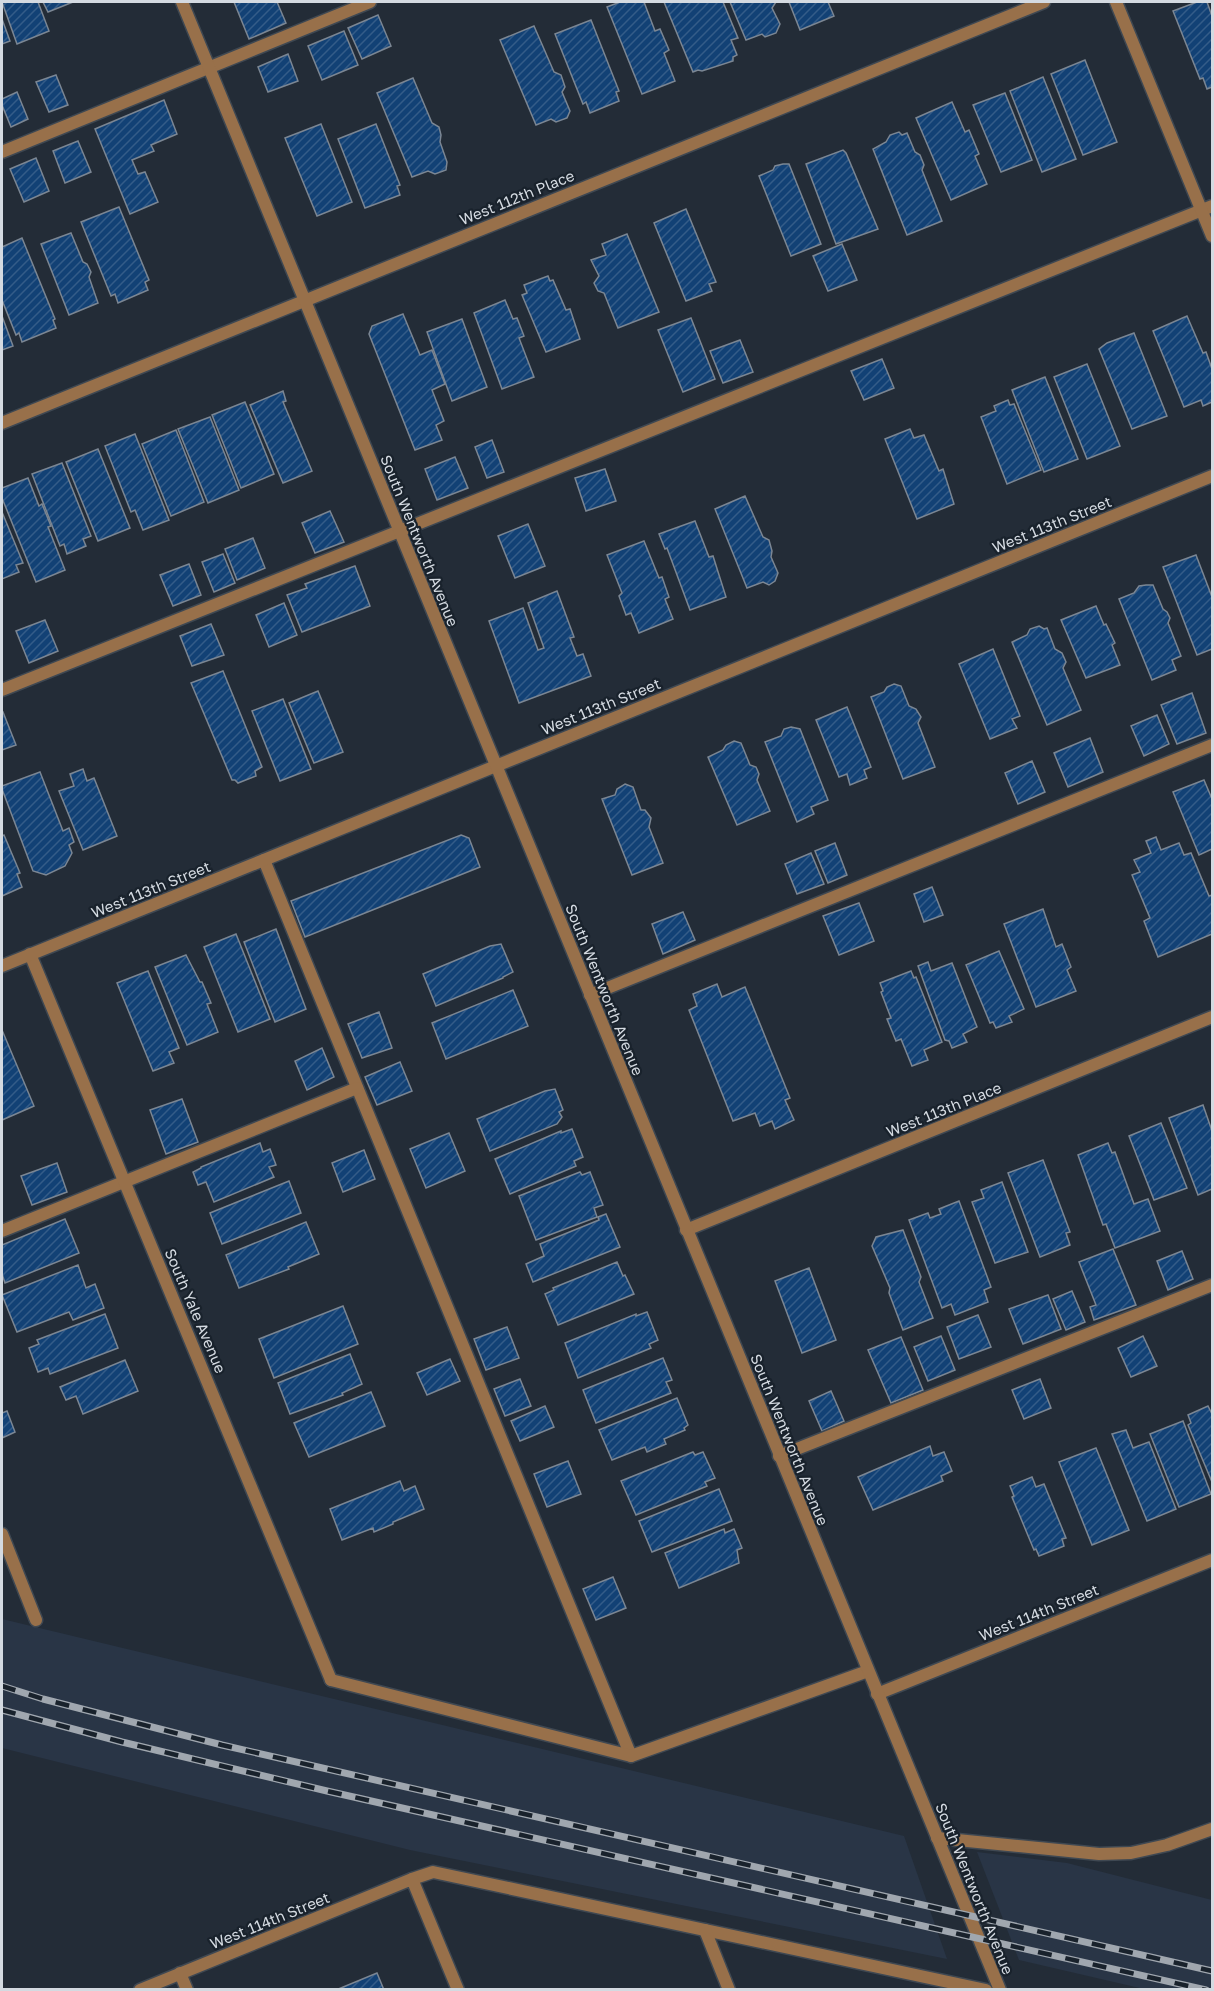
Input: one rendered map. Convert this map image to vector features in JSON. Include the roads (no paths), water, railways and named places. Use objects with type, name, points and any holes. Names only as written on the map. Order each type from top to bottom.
[{"type":"street","name":"South Wentworth Avenue","points":[[182,2],[1000,1989]]},
{"type":"street","points":[[2,152],[370,2]]},
{"type":"street","name":"West 112th Place","points":[[2,423],[1044,2]]},
{"type":"street","points":[[1116,2],[1207,208],[1212,236]]},
{"type":"street","points":[[2,690],[1207,208]]},
{"type":"street","name":"West 113th Street","points":[[2,966],[1212,476]]},
{"type":"street","points":[[590,995],[1212,746]]},
{"type":"street","points":[[264,860],[631,1756],[868,1671]]},
{"type":"street","name":"South Yale Avenue","points":[[30,954],[331,1680],[631,1756]]},
{"type":"street","name":"West 113th Place","points":[[686,1230],[1212,1017]]},
{"type":"street","points":[[2,1231],[357,1088]]},
{"type":"street","points":[[779,1456],[1212,1285]]},
{"type":"street","points":[[2,1534],[36,1620]]},
{"type":"street","name":"West 114th Street","points":[[877,1694],[1212,1560]]},
{"type":"street","points":[[937,1838],[1099,1854],[1131,1853],[1167,1845],[1212,1829]]},
{"type":"street","name":"West 114th Street","points":[[140,1989],[433,1872],[986,1989]]},
{"type":"street","points":[[412,1879],[458,1989]]},
{"type":"street","points":[[705,1930],[729,1989]]},
{"type":"street","points":[[180,1973],[187,1989]]},
{"type":"railway","points":[[2,1686],[43,1699],[222,1745],[1212,1971]]},
{"type":"railway","points":[[2,1710],[122,1742],[327,1791],[1206,1990]]}]
